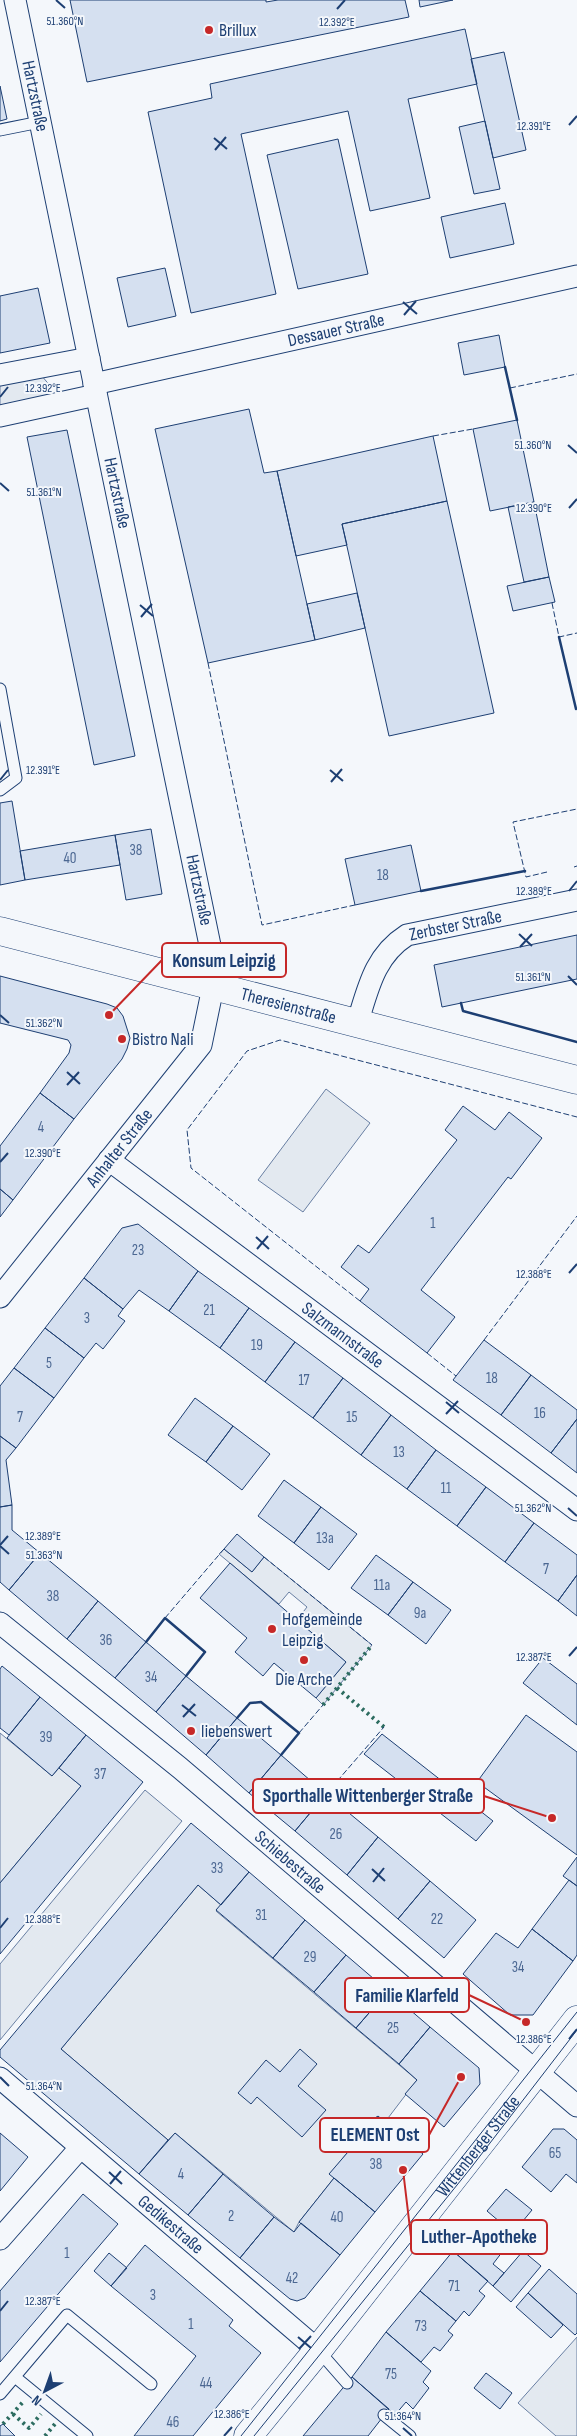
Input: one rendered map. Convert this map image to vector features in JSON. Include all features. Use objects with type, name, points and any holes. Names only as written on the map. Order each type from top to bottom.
[{"type":"main road","name":"Theresienstraße","points":[[0,931],[577,1080]]},
{"type":"main road","name":"Wittenberger Straße","points":[[248,2436],[318,2350],[577,2020]]},
{"type":"street","name":"Hartzstraße","points":[[15,0],[212,955],[213,987]]},
{"type":"street","name":"Dessauer Straße","points":[[0,416],[95,390],[577,276]]},
{"type":"street","points":[[0,375],[89,358]]},
{"type":"street","name":"Zerbster Straße","points":[[357,1024],[376,967],[392,944],[407,935],[428,929],[577,900]]},
{"type":"street","name":"Anhalter Straße","points":[[0,1297],[201,1045],[213,987]]},
{"type":"street","name":"Salzmannstraße","points":[[109,1160],[577,1510]]},
{"type":"street","name":"Schiebestraße","points":[[0,1623],[180,1768],[577,2106]]},
{"type":"street","name":"Gedikestraße","points":[[0,2078],[318,2350]]},
{"type":"street","points":[[0,2239],[80,2148]]},
{"type":"lane","points":[[0,130],[40,122]]},
{"type":"lane","points":[[0,689],[16,778],[0,790]]},
{"type":"lane","points":[[0,2394],[67,2315],[151,2384]]},
{"type":"lane","points":[[318,2350],[347,2383]]},
{"type":"lane","points":[[15,2377],[86,2436]]},
{"type":"lane","points":[[384,2415],[410,2436]]},
{"type":"shaded area","points":[[41,375],[52,388],[49,395],[0,408],[0,381]]},
{"type":"shaded area","points":[[326,1089],[370,1123],[303,1212],[258,1180]]},
{"type":"shaded area","points":[[224,1549],[252,1572],[264,1557],[372,1645],[323,1705],[316,1698],[346,1662],[297,1620],[307,1607],[289,1592],[279,1604],[219,1554]]},
{"type":"shaded area","points":[[0,1733],[52,1776],[59,1768],[81,1786],[0,1883]]},
{"type":"shaded area","points":[[145,1790],[182,1821],[0,2040],[0,1964]]},
{"type":"shaded area","points":[[198,1885],[221,1905],[216,1911],[417,2080],[385,2122],[377,2116],[330,2174],[334,2178],[299,2222],[294,2232],[175,2133],[168,2140],[61,2049]]},
{"type":"shaded area","points":[[577,2337],[577,2436],[556,2436],[518,2403]]},
{"type":"building","name":"Brillux","points":[[70,0],[266,0],[266,2],[278,0],[405,0],[409,17],[87,82]]},
{"type":"building","points":[[419,0],[453,0],[420,7]]},
{"type":"building","points":[[465,29],[477,84],[408,99],[430,198],[370,211],[348,111],[241,134],[276,294],[191,313],[148,112],[212,98],[210,84]]},
{"type":"building","points":[[504,52],[526,150],[493,158],[471,59]]},
{"type":"building","points":[[0,86],[7,119],[0,121]]},
{"type":"building","points":[[485,121],[500,189],[474,194],[459,127]]},
{"type":"building","points":[[338,139],[368,274],[298,289],[267,155]]},
{"type":"building","points":[[505,203],[514,244],[450,258],[441,217]]},
{"type":"building","points":[[165,268],[176,316],[128,327],[117,278]]},
{"type":"building","points":[[38,288],[50,343],[0,353],[0,296]]},
{"type":"building","points":[[499,335],[505,367],[464,375],[458,343]]},
{"type":"building","points":[[249,409],[264,473],[277,471],[315,640],[208,663],[155,429]]},
{"type":"building","points":[[517,420],[534,502],[490,511],[473,429]]},
{"type":"building","points":[[67,430],[135,756],[94,765],[27,437]]},
{"type":"building","points":[[433,436],[447,501],[342,524],[347,545],[296,556],[277,471]]},
{"type":"building","points":[[447,501],[494,713],[389,736],[342,524]]},
{"type":"building","points":[[534,502],[549,577],[524,582],[508,507]]},
{"type":"building","points":[[549,577],[555,602],[513,611],[507,586]]},
{"type":"building","points":[[357,593],[365,628],[315,640],[307,604]]},
{"type":"building","points":[[12,801],[25,880],[0,885],[0,803]]},
{"type":"building","points":[[151,829],[162,894],[126,900],[115,835]]},
{"type":"building","points":[[115,835],[120,865],[25,880],[20,851]]},
{"type":"building","points":[[411,845],[421,891],[355,905],[345,859]]},
{"type":"building","points":[[577,935],[577,979],[442,1007],[434,965]]},
{"type":"building","points":[[0,976],[107,1004],[117,1008],[123,1016],[130,1038],[127,1049],[122,1059],[74,1119],[40,1093],[69,1053],[71,1045],[68,1040],[0,1023]]},
{"type":"building","points":[[40,1093],[74,1119],[13,1200],[0,1189],[0,1146]]},
{"type":"building","points":[[463,1106],[495,1130],[509,1112],[542,1138],[511,1179],[508,1177],[421,1290],[455,1317],[427,1353],[360,1301],[369,1289],[341,1267],[358,1245],[369,1253],[457,1140],[445,1130]]},
{"type":"building","points":[[0,1189],[13,1200],[0,1217]]},
{"type":"building","points":[[138,1224],[198,1271],[169,1311],[139,1290],[123,1309],[84,1278],[122,1228]]},
{"type":"building","points":[[198,1271],[249,1308],[220,1348],[169,1311]]},
{"type":"building","points":[[84,1278],[123,1309],[118,1316],[125,1321],[103,1349],[96,1343],[84,1358],[45,1328]]},
{"type":"building","points":[[249,1308],[295,1342],[265,1382],[220,1348]]},
{"type":"building","points":[[45,1328],[84,1358],[54,1398],[14,1368]]},
{"type":"building","points":[[484,1340],[531,1375],[501,1415],[453,1380]]},
{"type":"building","points":[[295,1342],[343,1378],[313,1418],[265,1382]]},
{"type":"building","points":[[14,1368],[54,1398],[16,1448],[0,1436],[0,1386]]},
{"type":"building","points":[[531,1375],[577,1410],[577,1419],[551,1453],[501,1415]]},
{"type":"building","points":[[343,1378],[391,1415],[361,1455],[313,1418]]},
{"type":"building","points":[[195,1398],[233,1426],[206,1462],[168,1435]]},
{"type":"building","points":[[391,1415],[436,1450],[407,1489],[361,1455]]},
{"type":"building","points":[[577,1419],[577,1473],[551,1453]]},
{"type":"building","points":[[233,1426],[270,1454],[242,1490],[206,1462]]},
{"type":"building","points":[[0,1436],[16,1448],[6,1460],[12,1505],[0,1507]]},
{"type":"building","points":[[436,1450],[486,1487],[457,1526],[407,1489]]},
{"type":"building","points":[[284,1480],[321,1507],[294,1543],[258,1516]]},
{"type":"building","points":[[486,1487],[534,1523],[505,1562],[457,1526]]},
{"type":"building","points":[[12,1505],[12,1530],[40,1553],[9,1590],[0,1582],[0,1507]]},
{"type":"building","points":[[321,1507],[357,1534],[329,1570],[294,1543]]},
{"type":"building","points":[[534,1523],[577,1555],[577,1575],[558,1601],[505,1562]]},
{"type":"building","points":[[237,1534],[264,1557],[252,1572],[224,1549]]},
{"type":"building","points":[[40,1553],[98,1601],[67,1639],[9,1590]]},
{"type":"building","points":[[376,1555],[413,1582],[388,1615],[351,1588]]},
{"type":"building","name":"Hofgemeinde Leipzig","points":[[230,1563],[346,1662],[316,1698],[274,1663],[263,1676],[235,1652],[247,1638],[200,1598]]},
{"type":"building","points":[[577,1575],[577,1616],[558,1601]]},
{"type":"building","points":[[413,1582],[451,1610],[426,1644],[388,1615]]},
{"type":"building","points":[[98,1601],[146,1642],[115,1678],[67,1639]]},
{"type":"building","points":[[146,1642],[186,1676],[156,1712],[115,1678]]},
{"type":"building","points":[[543,1658],[577,1684],[577,1725],[523,1683]]},
{"type":"building","points":[[2,1666],[40,1697],[9,1735],[0,1728],[0,1669]]},
{"type":"building","points":[[186,1676],[237,1718],[206,1755],[156,1712]]},
{"type":"building","points":[[40,1697],[86,1735],[52,1776],[7,1738]]},
{"type":"building","points":[[526,1715],[577,1752],[577,1855],[477,1782]]},
{"type":"building","points":[[237,1718],[281,1755],[249,1793],[206,1755]]},
{"type":"building","points":[[382,1734],[493,1821],[476,1841],[364,1754]]},
{"type":"building","points":[[86,1735],[143,1782],[0,1954],[0,1883],[81,1786],[59,1768]]},
{"type":"building","points":[[281,1755],[326,1794],[295,1831],[249,1793]]},
{"type":"building","points":[[326,1794],[378,1837],[347,1875],[295,1831]]},
{"type":"building","points":[[191,1823],[249,1872],[221,1905],[198,1885],[61,2049],[168,2140],[139,2174],[0,2057],[0,2050]]},
{"type":"building","points":[[378,1837],[430,1881],[398,1919],[347,1875]]},
{"type":"building","points":[[577,1857],[577,1886],[563,1876]]},
{"type":"building","points":[[249,1872],[305,1920],[273,1958],[216,1910]]},
{"type":"building","points":[[569,1880],[577,1886],[577,1955],[573,1961],[532,1929]]},
{"type":"building","points":[[430,1881],[476,1920],[444,1958],[398,1919]]},
{"type":"building","points":[[305,1920],[346,1955],[314,1992],[273,1958]]},
{"type":"building","points":[[532,1929],[573,1961],[533,2015],[510,2015],[463,1974],[496,1933],[518,1948]]},
{"type":"building","points":[[346,1955],[388,1991],[356,2028],[314,1992]]},
{"type":"building","points":[[388,1991],[430,2027],[399,2064],[356,2028]]},
{"type":"building","points":[[430,2027],[479,2068],[480,2084],[444,2127],[405,2094],[417,2080],[399,2064]]},
{"type":"building","points":[[300,2049],[317,2064],[298,2086],[326,2110],[302,2137],[257,2097],[251,2104],[238,2093],[266,2060],[280,2072]]},
{"type":"building","points":[[378,2116],[423,2154],[375,2212],[329,2174],[354,2145],[348,2139],[359,2126],[365,2132]]},
{"type":"building","points":[[553,2129],[564,2129],[577,2140],[577,2183],[566,2174],[551,2192],[522,2167]]},
{"type":"building","points":[[0,2133],[28,2157],[0,2191]]},
{"type":"building","points":[[175,2133],[223,2174],[188,2215],[139,2174]]},
{"type":"building","points":[[223,2174],[274,2217],[240,2258],[188,2215]]},
{"type":"building","points":[[334,2178],[375,2212],[340,2255],[299,2222]]},
{"type":"building","points":[[506,2189],[532,2210],[513,2233],[487,2211]]},
{"type":"building","points":[[83,2194],[118,2224],[0,2362],[0,2291]]},
{"type":"building","points":[[274,2217],[294,2232],[301,2223],[340,2255],[305,2298],[297,2301],[290,2299],[240,2258]]},
{"type":"building","points":[[477,2222],[506,2247],[493,2264],[504,2273],[493,2286],[453,2251]]},
{"type":"building","points":[[145,2245],[233,2320],[229,2326],[261,2353],[193,2436],[134,2436],[196,2356],[111,2286]]},
{"type":"building","points":[[453,2251],[488,2281],[479,2291],[485,2296],[469,2316],[464,2311],[456,2321],[420,2291]]},
{"type":"building","points":[[523,2251],[541,2266],[511,2302],[493,2286]]},
{"type":"building","points":[[109,2253],[127,2268],[111,2286],[94,2271]]},
{"type":"building","points":[[549,2269],[577,2294],[577,2333],[575,2335],[528,2293]]},
{"type":"building","points":[[420,2291],[456,2321],[448,2331],[453,2335],[440,2351],[434,2347],[421,2362],[386,2332]]},
{"type":"building","points":[[528,2293],[563,2325],[551,2338],[516,2307]]},
{"type":"building","points":[[386,2332],[431,2371],[423,2382],[429,2388],[413,2409],[406,2402],[395,2415],[352,2377]]},
{"type":"building","points":[[486,2373],[512,2393],[500,2409],[474,2388]]},
{"type":"building","points":[[352,2377],[389,2409],[368,2436],[303,2436]]},
{"type":"building","points":[[3,2424],[15,2436],[0,2436],[0,2426]]},
{"type":"tram line","points":[[241,2436],[577,2012]]},
{"type":"tram line","points":[[254,2436],[470,2169],[577,2030]]},
{"type":"hedge","points":[[323,1705],[372,1645]]},
{"type":"hedge","points":[[337,1688],[384,1727]]},
{"type":"hedge","points":[[3,2424],[23,2402]]},
{"type":"hedge","points":[[13,2414],[29,2428],[41,2414]]},
{"type":"hedge","points":[[45,2436],[55,2424]]},
{"type":"fence","points":[[510,388],[577,374]]},
{"type":"fence","points":[[433,436],[473,429]]},
{"type":"fence","points":[[552,603],[559,637],[577,633]]},
{"type":"fence","points":[[208,663],[262,925],[355,905]]},
{"type":"fence","points":[[547,872],[526,877],[513,822],[577,809]]},
{"type":"fence","points":[[360,1301],[191,1168],[187,1130],[247,1051],[280,1040],[577,1117]]},
{"type":"fence","points":[[484,1340],[577,1216]]},
{"type":"fence","points":[[427,1353],[456,1376]]},
{"type":"fence","points":[[165,1618],[224,1549]]},
{"type":"fence","points":[[264,1557],[372,1645]]},
{"type":"fence","points":[[299,1733],[323,1705]]},
{"type":"fence","points":[[326,1794],[384,1727]]},
{"type":"wall","points":[[505,367],[517,420]]},
{"type":"wall","points":[[559,637],[576,709]]},
{"type":"wall","points":[[421,891],[525,871]]},
{"type":"wall","points":[[461,1003],[463,1011],[577,1042]]},
{"type":"wall","points":[[146,1642],[165,1618],[205,1652],[186,1676]]},
{"type":"wall","points":[[237,1718],[250,1703],[261,1702],[299,1733],[281,1755]]},
{"type":"place","name":"Brillux","points":[[209,30]]},
{"type":"place","name":"Konsum Leipzig","points":[[109,1015]]},
{"type":"place","name":"Bistro Nali","points":[[122,1039]]},
{"type":"place","name":"Hofgemeinde Leipzig","points":[[272,1629]]},
{"type":"place","name":"Die Arche","points":[[304,1660]]},
{"type":"place","name":"liebenswert","points":[[191,1731]]},
{"type":"place","name":"Sporthalle Wittenberger Straße","points":[[552,1818]]},
{"type":"place","name":"Familie Klarfeld","points":[[526,2022]]},
{"type":"place","name":"ELEMENT Ost","points":[[461,2077]]},
{"type":"place","name":"Luther-Apotheke","points":[[403,2170]]}]
